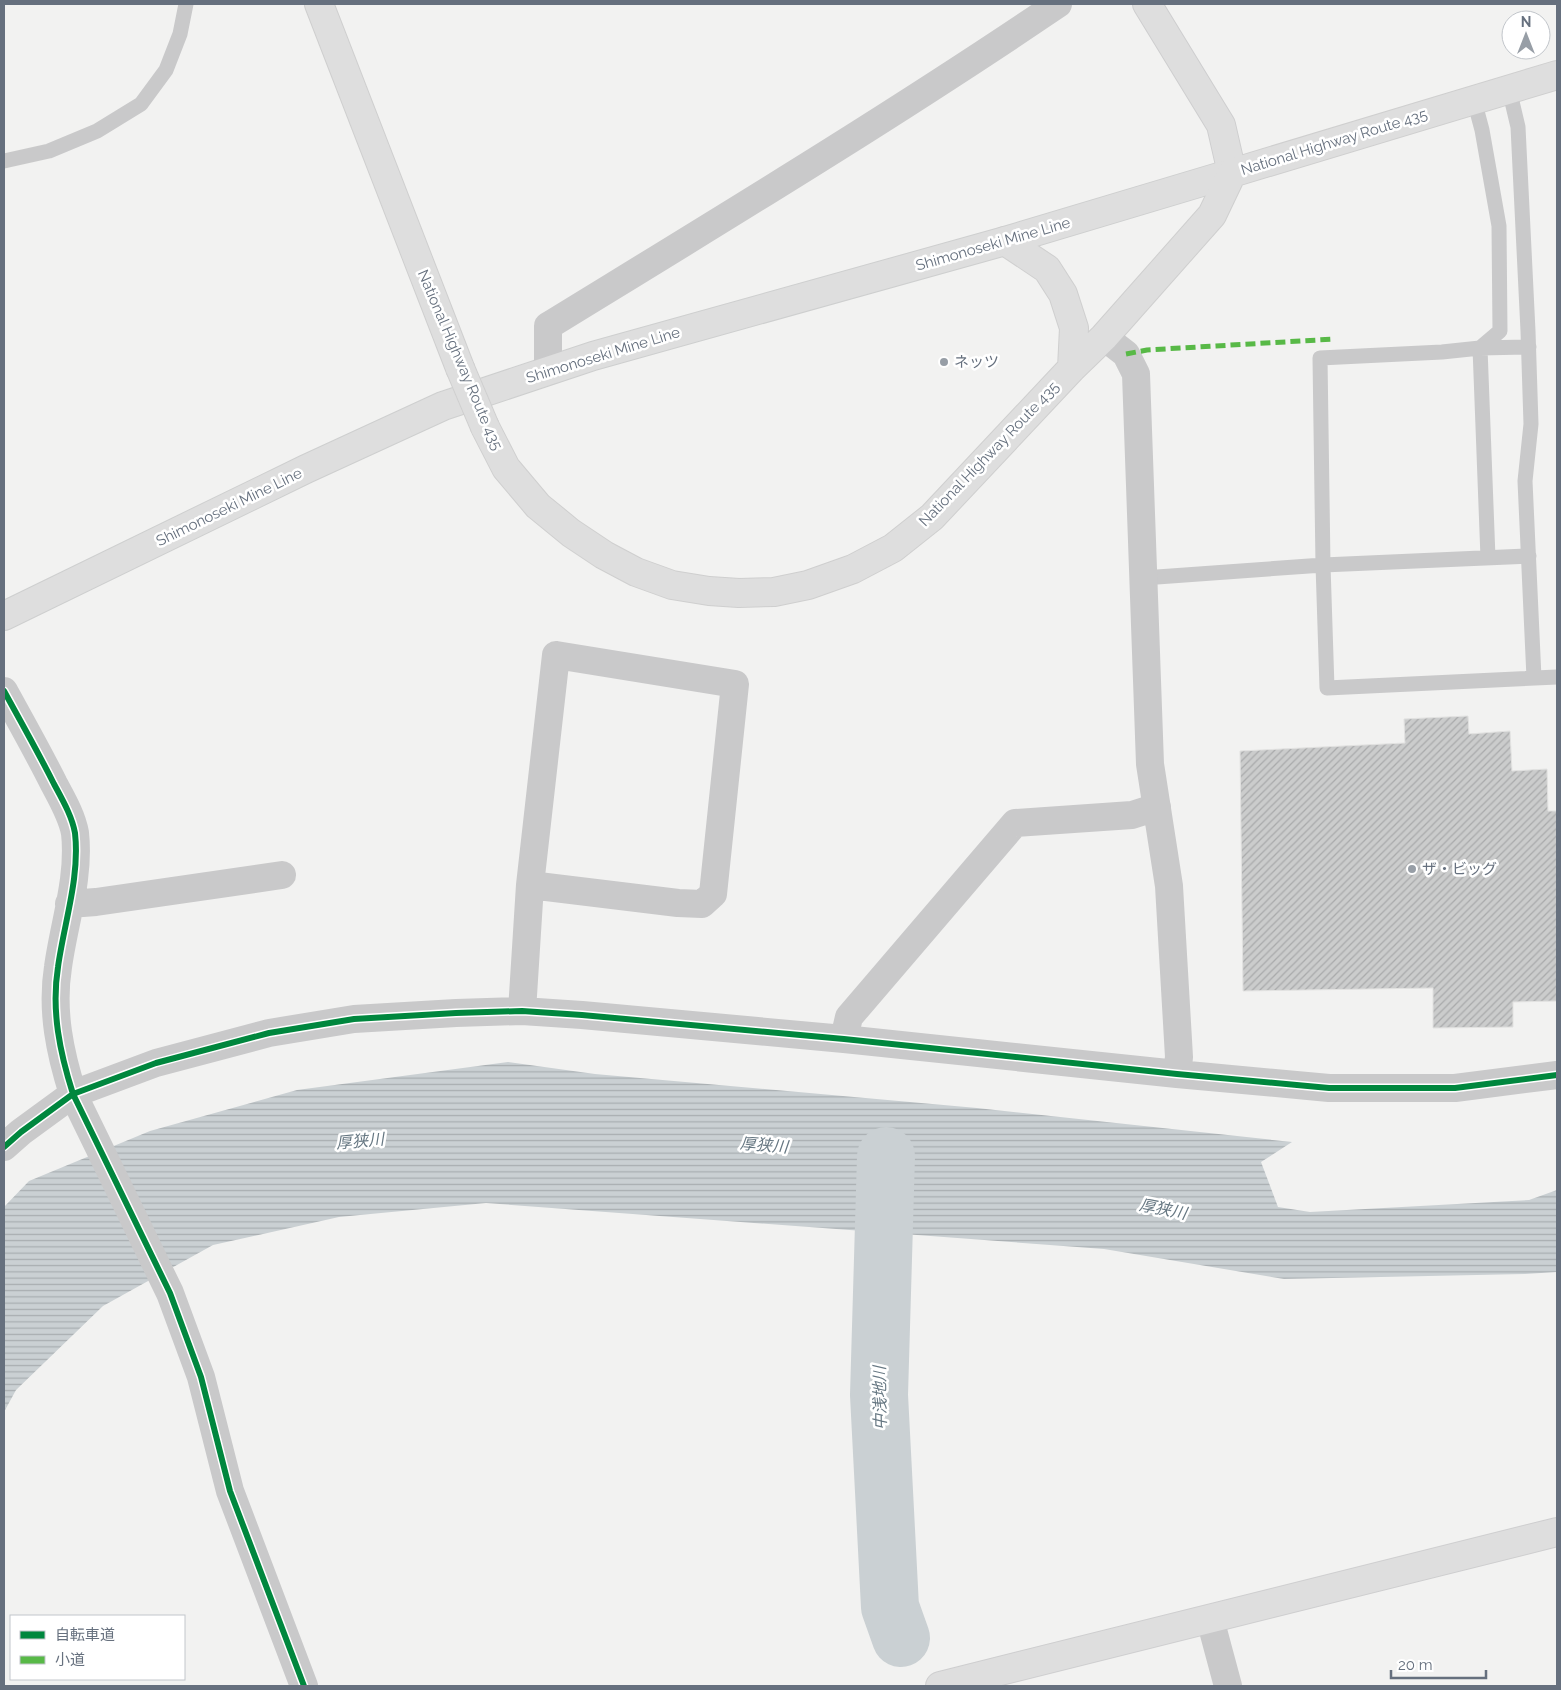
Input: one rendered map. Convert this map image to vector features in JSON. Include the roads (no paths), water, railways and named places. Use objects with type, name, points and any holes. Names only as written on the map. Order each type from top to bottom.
[{"type":"main road","name":"National Highway Route 435","points":[[319,4],[460,368],[485,427],[506,468],[538,506],[571,533],[604,555],[636,572],[672,585],[709,591],[740,593],[774,592],[808,585],[853,569],[893,548],[932,517],[1104,336],[1212,215],[1232,173],[1557,75]]},
{"type":"main road","points":[[1147,4],[1221,125],[1232,173]]},
{"type":"main road","name":"Shimonoseki Mine Line","points":[[4,616],[306,469],[443,406],[593,356],[1005,241],[1232,173]]},
{"type":"main road","points":[[1005,241],[1047,269],[1063,294],[1074,328],[1072,368]]},
{"type":"main road","points":[[940,1686],[1557,1532]]},
{"type":"street","points":[[548,372],[548,326],[843,144],[1058,4]]},
{"type":"street","points":[[1104,336],[1126,354],[1136,374],[1150,764],[1168,886],[1179,1057],[1177,1074]]},
{"type":"street","points":[[522,1011],[530,884],[556,655],[735,684],[713,894],[702,904],[530,884]]},
{"type":"street","points":[[4,691],[67,809],[74,832],[75,876],[57,970],[57,1035],[65,1071],[73,1094],[170,1293],[201,1377],[230,1491],[304,1686]]},
{"type":"street","points":[[844,1039],[850,1017],[1014,822],[1132,815],[1157,807]]},
{"type":"street","points":[[69,904],[96,902],[282,875]]},
{"type":"street","points":[[4,1147],[21,1132],[73,1094],[156,1063],[270,1033],[354,1019],[456,1013],[522,1011],[582,1015],[844,1039],[1329,1088],[1455,1088],[1557,1075]]},
{"type":"street","points":[[1210,1619],[1228,1686]]},
{"type":"lane","points":[[4,161],[48,151],[96,131],[140,104],[166,70],[180,34],[186,4]]},
{"type":"lane","points":[[1509,89],[1518,127],[1528,331],[1531,424],[1524,481],[1534,678]]},
{"type":"lane","points":[[1474,100],[1482,130],[1499,226],[1500,331]]},
{"type":"lane","points":[[1480,348],[1500,331],[1528,331]]},
{"type":"lane","points":[[1528,347],[1480,348],[1442,352],[1320,358],[1322,565],[1326,688],[1557,677]]},
{"type":"lane","points":[[1480,348],[1488,558]]},
{"type":"lane","points":[[1144,578],[1322,565],[1529,556]]},
{"type":"water","name":"厚狭川","points":[[508,1062],[595,1074],[977,1108],[1292,1142],[1261,1162],[1278,1207],[1310,1212],[1529,1200],[1557,1190],[1557,1272],[1284,1279],[1104,1249],[486,1203],[339,1217],[213,1245],[103,1306],[16,1390],[4,1412],[4,1207],[29,1181],[150,1131],[297,1090]]},
{"type":"waterway","name":"中浅地川","points":[[886,1156],[879,1395],[890,1607],[901,1638]]},
{"type":"place","name":"ネッツ","points":[[944,362]]},
{"type":"place","name":"ザ・ビッグ","points":[[1412,869]]}]
